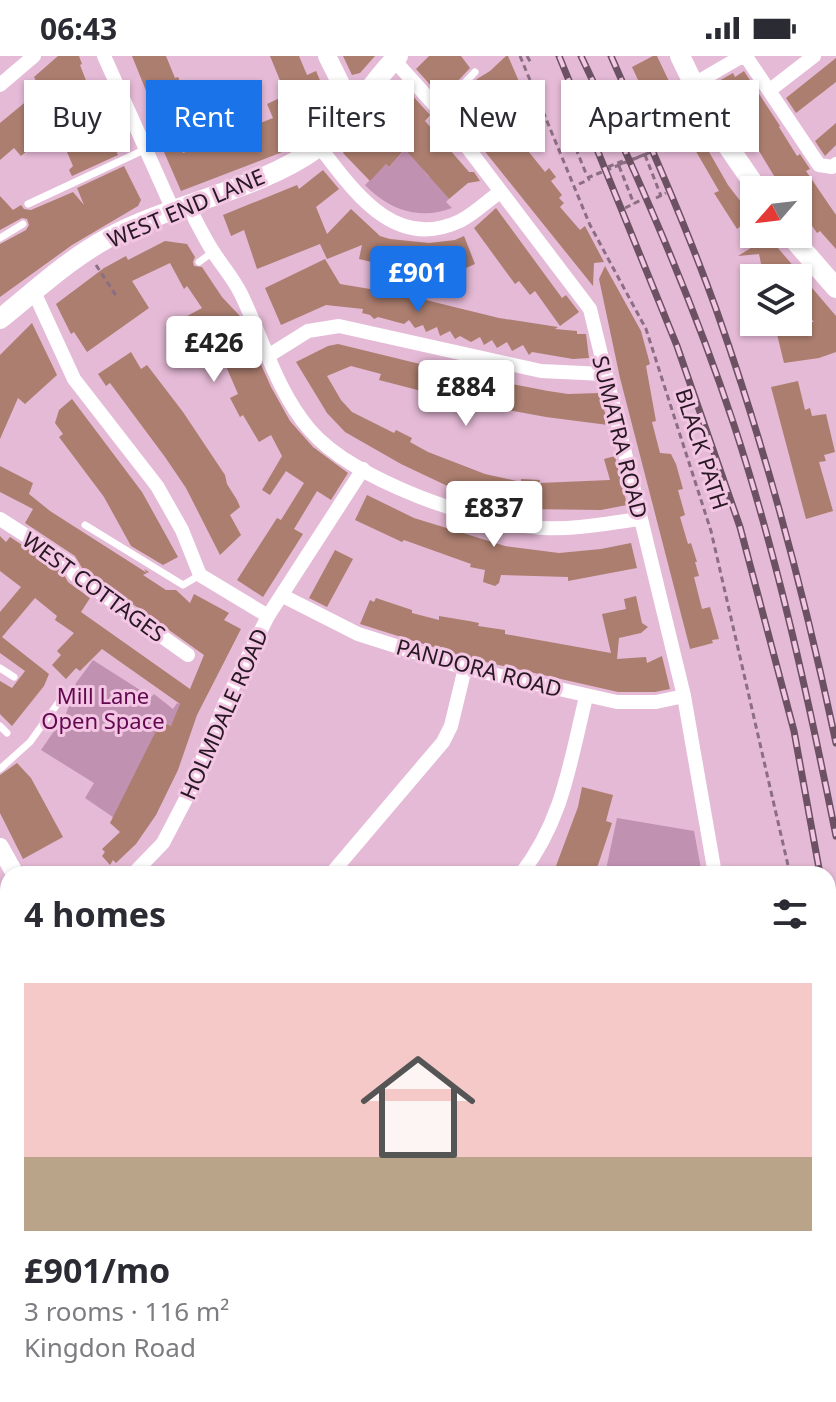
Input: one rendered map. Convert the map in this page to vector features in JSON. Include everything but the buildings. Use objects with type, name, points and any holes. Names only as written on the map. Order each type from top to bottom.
[{"type":"main road","points":[[680,56],[692,80]]},
{"type":"main road","name":"WEST END LANE","points":[[378,80],[396,58]]},
{"type":"main road","name":"WEST END LANE","points":[[0,319],[109,238],[291,165],[310,152]]},
{"type":"main road","points":[[732,152],[748,176]]},
{"type":"main road","points":[[801,248],[836,288]]},
{"type":"street","points":[[0,85],[34,56]]},
{"type":"street","points":[[104,56],[146,149]]},
{"type":"street","points":[[327,56],[339,80]]},
{"type":"street","points":[[770,90],[814,56]]},
{"type":"street","name":"SUMATRA ROAD","points":[[396,58],[430,99]]},
{"type":"street","points":[[701,80],[739,58],[747,58],[819,165],[832,167],[836,164]]},
{"type":"street","points":[[148,152],[181,208],[240,291],[268,356],[308,428],[322,442],[363,469],[448,508],[495,521],[545,528],[593,526],[640,519]]},
{"type":"street","points":[[324,152],[355,193],[383,218],[411,227],[434,230],[462,220],[500,192]]},
{"type":"street","name":"SUMATRA ROAD","points":[[470,152],[590,309],[684,696],[714,866]]},
{"type":"street","points":[[34,292],[74,379],[157,486],[182,530],[200,575],[268,616]]},
{"type":"street","points":[[268,356],[308,331],[339,326],[541,371],[604,374]]},
{"type":"street","name":"HOLMDALE ROAD","points":[[141,866],[163,843],[189,793],[224,705],[268,616],[363,469]]},
{"type":"street","name":"WEST COTTAGES","points":[[0,519],[70,564],[74,574],[188,655]]},
{"type":"street","name":"PANDORA ROAD","points":[[283,596],[358,634],[465,668],[586,697],[636,704],[684,696]]},
{"type":"street","points":[[338,866],[443,742],[451,726],[465,668]]},
{"type":"street","points":[[527,866],[540,850],[558,809],[586,697]]},
{"type":"street","points":[[0,847],[11,866]]},
{"type":"lane","points":[[467,80],[475,72]]},
{"type":"lane","points":[[28,204],[146,149]]},
{"type":"lane","points":[[0,238],[23,224]]},
{"type":"lane","points":[[199,262],[213,252]]},
{"type":"lane","points":[[85,525],[183,585],[200,575]]},
{"type":"lane","points":[[0,668],[14,677]]},
{"type":"lane","points":[[0,769],[30,742],[61,699]]},
{"type":"lane","points":[[0,726],[7,733]]},
{"type":"path","name":"BLACK PATH","points":[[520,56],[590,225],[646,329],[711,531],[788,866]]},
{"type":"path","points":[[527,56],[531,63]]},
{"type":"path","points":[[577,152],[588,178]]},
{"type":"path","points":[[579,184],[648,152]]},
{"type":"path","points":[[608,167],[650,152]]},
{"type":"path","points":[[638,156],[645,153]]},
{"type":"path","points":[[645,153],[661,196]]},
{"type":"path","points":[[618,164],[625,160]]},
{"type":"path","points":[[618,164],[634,204]]},
{"type":"path","points":[[588,178],[595,177]]},
{"type":"path","points":[[625,208],[643,199]]},
{"type":"path","points":[[87,252],[117,297]]},
{"type":"green space","points":[[414,140],[422,168],[429,177],[433,175],[452,208],[416,213],[384,201],[365,185],[386,164],[389,167],[403,152],[414,152]]},
{"type":"green space","name":"Mill Lane Open Space","points":[[93,660],[151,697],[154,694],[173,709],[177,703],[186,707],[171,726],[161,722],[126,826],[85,798],[94,783],[41,750],[66,714],[76,683]]},
{"type":"green space","points":[[617,818],[694,831],[701,866],[607,866]]},
{"type":"railway","points":[[559,56],[677,346],[740,527],[794,731],[819,866]]},
{"type":"railway","points":[[581,56],[663,238],[734,425],[765,526],[791,629],[836,836]]},
{"type":"railway","points":[[611,56],[692,245],[734,362],[783,524],[836,743]]}]
